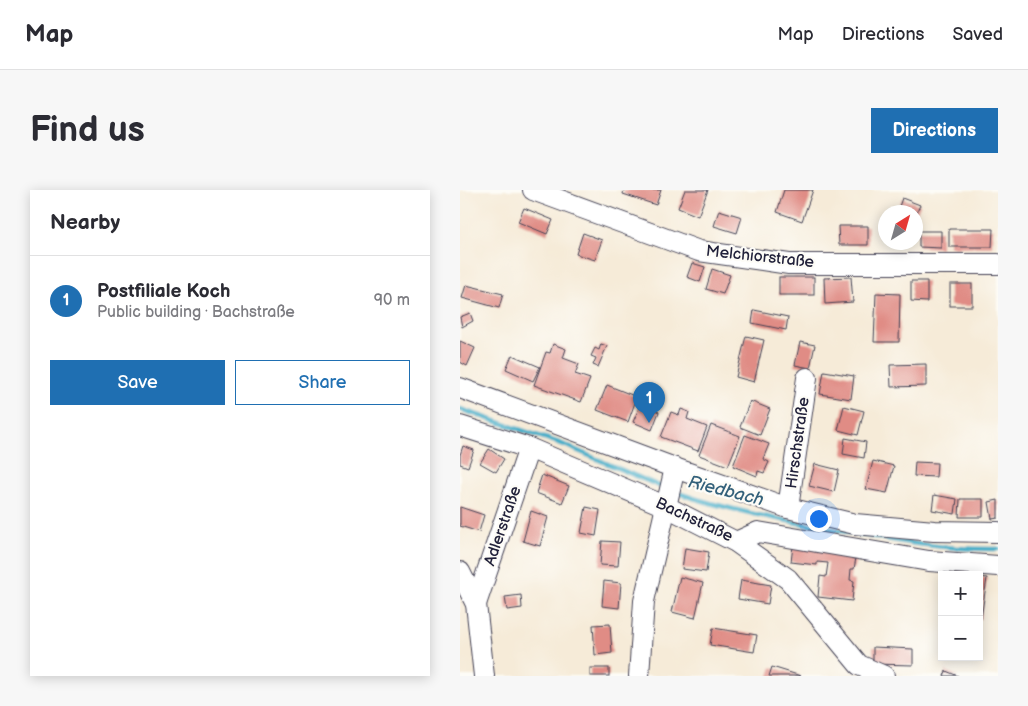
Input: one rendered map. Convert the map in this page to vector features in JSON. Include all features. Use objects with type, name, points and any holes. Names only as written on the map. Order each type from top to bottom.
[{"type":"street","name":"Melchiorstraße","points":[[533,190],[699,251],[789,264],[998,264]]},
{"type":"street","name":"Hirschstraße","points":[[788,508],[807,378]]},
{"type":"street","name":"Bachstraße","points":[[460,388],[674,474],[788,508],[855,524],[998,566]]},
{"type":"street","name":"Bachstraße","points":[[460,426],[530,448],[668,503],[736,542],[758,532],[931,546],[998,532]]},
{"type":"street","name":"Adlerstraße","points":[[472,618],[530,448]]},
{"type":"street","points":[[639,676],[644,600],[674,474]]},
{"type":"street","points":[[736,542],[788,579],[859,665],[884,676]]},
{"type":"street","points":[[460,572],[484,676]]},
{"type":"building","points":[[624,190],[661,190],[656,205],[623,194]]},
{"type":"building","points":[[685,190],[708,190],[698,216],[678,208]]},
{"type":"building","points":[[784,190],[813,190],[802,221],[777,212]]},
{"type":"building","points":[[902,198],[920,205],[900,205]]},
{"type":"building","points":[[524,208],[553,220],[547,234],[518,222]]},
{"type":"building","points":[[719,210],[742,217],[737,233],[714,226]]},
{"type":"building","points":[[838,226],[868,226],[868,245],[839,245]]},
{"type":"building","points":[[949,229],[993,229],[992,247],[949,247]]},
{"type":"building","points":[[923,231],[941,231],[941,248],[923,247]]},
{"type":"building","points":[[583,233],[602,240],[595,260],[576,254]]},
{"type":"building","points":[[692,263],[705,267],[700,282],[687,277]]},
{"type":"building","points":[[712,269],[730,275],[723,294],[706,289]]},
{"type":"building","points":[[779,277],[814,277],[814,295],[779,295]]},
{"type":"building","points":[[851,277],[853,302],[825,304],[824,278]]},
{"type":"building","points":[[911,281],[927,281],[927,302],[911,301]]},
{"type":"building","points":[[950,284],[972,284],[972,306],[950,306]]},
{"type":"building","points":[[466,285],[503,294],[499,308],[462,298]]},
{"type":"building","points":[[876,293],[900,294],[899,342],[874,342]]},
{"type":"building","points":[[754,310],[788,317],[786,330],[752,323]]},
{"type":"building","points":[[470,313],[473,321],[462,327],[460,317]]},
{"type":"building","points":[[746,336],[764,340],[754,382],[736,377]]},
{"type":"building","points":[[460,341],[475,348],[467,366],[460,362]]},
{"type":"building","points":[[800,342],[815,345],[810,368],[795,365]]},
{"type":"building","points":[[553,344],[566,349],[563,358],[579,364],[575,374],[590,379],[581,402],[534,385],[546,352],[550,353]]},
{"type":"building","points":[[601,344],[607,346],[598,367],[593,365],[596,358],[591,356],[595,348],[599,350]]},
{"type":"building","points":[[512,355],[540,367],[533,381],[506,369]]},
{"type":"building","points":[[926,364],[926,386],[891,387],[890,365]]},
{"type":"building","points":[[824,371],[854,376],[851,399],[820,394]]},
{"type":"building","points":[[607,385],[637,397],[628,422],[597,410]]},
{"type":"building","points":[[648,387],[662,393],[655,410],[659,412],[652,430],[633,422]]},
{"type":"building","points":[[750,401],[770,409],[760,435],[740,427]]},
{"type":"building","points":[[844,406],[864,411],[858,435],[838,430]]},
{"type":"building","points":[[681,409],[689,412],[687,419],[707,427],[698,451],[661,437],[671,412],[679,415]]},
{"type":"building","points":[[711,425],[740,436],[728,466],[699,455]]},
{"type":"building","points":[[745,435],[769,444],[763,459],[769,462],[764,473],[758,471],[757,476],[733,466]]},
{"type":"building","points":[[845,438],[866,442],[864,458],[843,454]]},
{"type":"building","points":[[463,446],[474,450],[468,467],[460,464]]},
{"type":"building","points":[[489,449],[504,459],[496,472],[480,463]]},
{"type":"building","points":[[873,461],[894,466],[887,493],[866,489]]},
{"type":"building","points":[[915,462],[937,463],[936,477],[914,476]]},
{"type":"building","points":[[815,464],[839,470],[834,492],[809,486]]},
{"type":"building","points":[[542,475],[569,486],[562,503],[536,493]]},
{"type":"building","points":[[934,495],[957,499],[955,514],[932,510]]},
{"type":"building","points":[[960,499],[983,499],[983,517],[959,517]]},
{"type":"building","points":[[998,500],[998,518],[992,519],[989,502]]},
{"type":"building","points":[[460,507],[484,515],[479,532],[460,526]]},
{"type":"building","points":[[586,507],[600,510],[596,536],[581,533]]},
{"type":"building","points":[[531,511],[548,517],[540,546],[523,541]]},
{"type":"building","points":[[602,541],[620,542],[618,566],[600,565]]},
{"type":"building","points":[[793,546],[857,552],[854,569],[851,569],[850,580],[854,581],[852,601],[818,597],[820,576],[826,577],[828,563],[817,562],[817,565],[791,562]]},
{"type":"building","points":[[685,548],[709,552],[706,572],[682,569]]},
{"type":"building","points":[[680,577],[703,583],[695,618],[672,612]]},
{"type":"building","points":[[983,578],[987,578],[983,605]]},
{"type":"building","points":[[741,580],[771,585],[768,604],[738,599]]},
{"type":"building","points":[[604,581],[621,583],[619,608],[602,606]]},
{"type":"building","points":[[521,595],[522,608],[507,610],[505,597]]},
{"type":"building","points":[[610,624],[612,653],[595,655],[593,625]]},
{"type":"building","points":[[713,628],[757,635],[754,652],[710,645]]},
{"type":"building","points":[[873,647],[913,649],[913,665],[873,664]]},
{"type":"building","points":[[772,667],[801,676],[769,676]]},
{"type":"building","points":[[590,668],[609,668],[609,676],[590,676]]},
{"type":"building","points":[[946,671],[958,676],[944,676]]},
{"type":"waterway","name":"Riedbach","points":[[460,409],[562,444],[666,489]]},
{"type":"waterway","name":"Riedbach","points":[[675,492],[754,514],[876,537],[956,548],[998,549]]},
{"type":"place","name":"Postfiliale Koch","points":[[649,423]]}]
